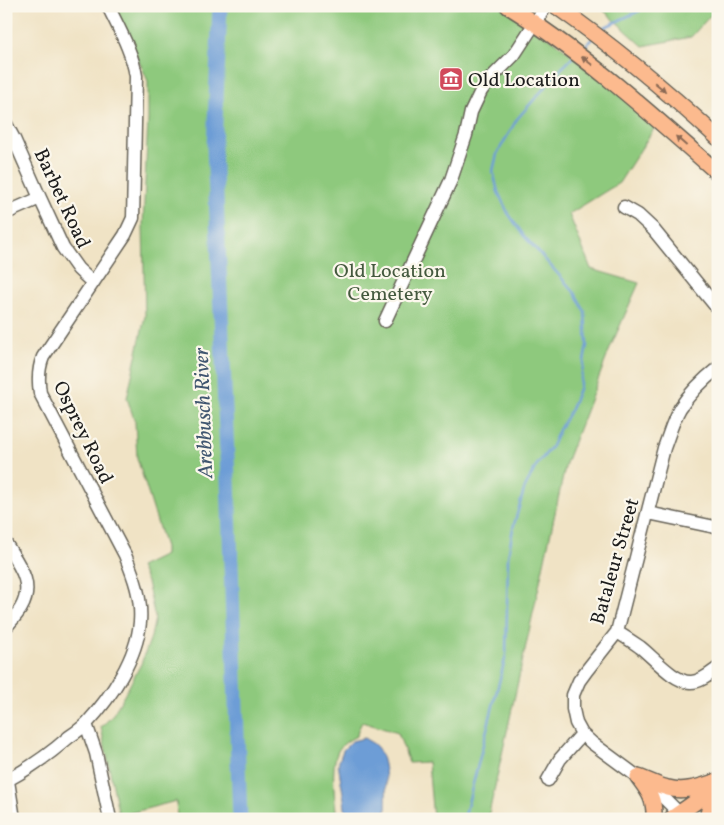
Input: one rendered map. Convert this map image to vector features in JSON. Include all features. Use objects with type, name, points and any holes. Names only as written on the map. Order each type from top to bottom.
[{"type":"main road","points":[[508,6],[536,23],[604,75],[642,106],[718,174]]},
{"type":"main road","points":[[556,6],[588,29],[689,111],[718,138]]},
{"type":"main road","points":[[576,6],[588,29]]},
{"type":"main road","points":[[638,776],[667,788],[683,790],[718,781]]},
{"type":"main road","points":[[638,776],[650,795],[654,807],[654,819]]},
{"type":"main road","points":[[678,817],[718,786]]},
{"type":"main road","points":[[707,819],[709,810],[718,792]]},
{"type":"street","name":"Osprey Road","points":[[7,779],[55,749],[86,724],[113,690],[126,666],[136,641],[140,624],[138,591],[134,575],[40,393],[39,383],[39,371],[43,357],[125,235],[133,218],[136,76],[130,52],[108,6]]},
{"type":"street","points":[[384,322],[451,180],[472,112],[481,92],[490,79],[514,55],[546,6]]},
{"type":"street","name":"Barbet Road","points":[[6,124],[55,232],[70,260],[78,270],[93,282]]},
{"type":"street","points":[[6,213],[40,198]]},
{"type":"street","points":[[624,207],[638,215],[653,229],[718,309]]},
{"type":"street","name":"Bataleur Street","points":[[582,734],[576,723],[573,695],[579,681],[617,632],[664,448],[680,408],[709,375],[718,368]]},
{"type":"street","points":[[648,513],[715,528]]},
{"type":"street","points":[[6,544],[24,575],[27,590],[21,609],[6,627]]},
{"type":"street","points":[[617,632],[682,681],[701,680],[718,668]]},
{"type":"street","points":[[86,724],[96,753],[110,819]]},
{"type":"street","points":[[548,780],[560,759],[582,734],[661,795],[678,817]]},
{"type":"street","points":[[7,779],[14,819]]},
{"type":"green space","name":"Old Location Cemetery","points":[[114,6],[508,6],[659,121],[619,183],[569,214],[591,269],[639,283],[611,346],[566,463],[489,819],[433,819],[428,762],[409,763],[398,733],[362,722],[357,736],[341,746],[336,757],[334,784],[337,819],[177,819],[176,801],[119,816],[101,727],[112,716],[126,692],[141,664],[151,637],[155,618],[147,582],[140,567],[165,555],[165,547],[137,458],[135,422],[127,398],[145,316],[143,225],[148,81]]},
{"type":"green space","points":[[601,6],[718,7],[691,37],[643,46]]},
{"type":"water","points":[[364,738],[373,743],[381,754],[386,781],[386,819],[346,819],[338,764],[343,750],[352,741]]},
{"type":"waterway","name":"Arebbusch River","points":[[220,6],[214,147],[240,819]]},
{"type":"waterway","points":[[601,31],[605,27],[648,6]]},
{"type":"waterway","points":[[581,50],[593,38]]},
{"type":"waterway","points":[[464,819],[506,655],[508,557],[513,528],[524,490],[536,466],[552,446],[571,409],[579,389],[587,345],[585,312],[575,293],[524,236],[508,213],[498,192],[493,171],[497,154],[517,119],[573,57]]},
{"type":"place","name":"Old Location","points":[[451,79]]}]
